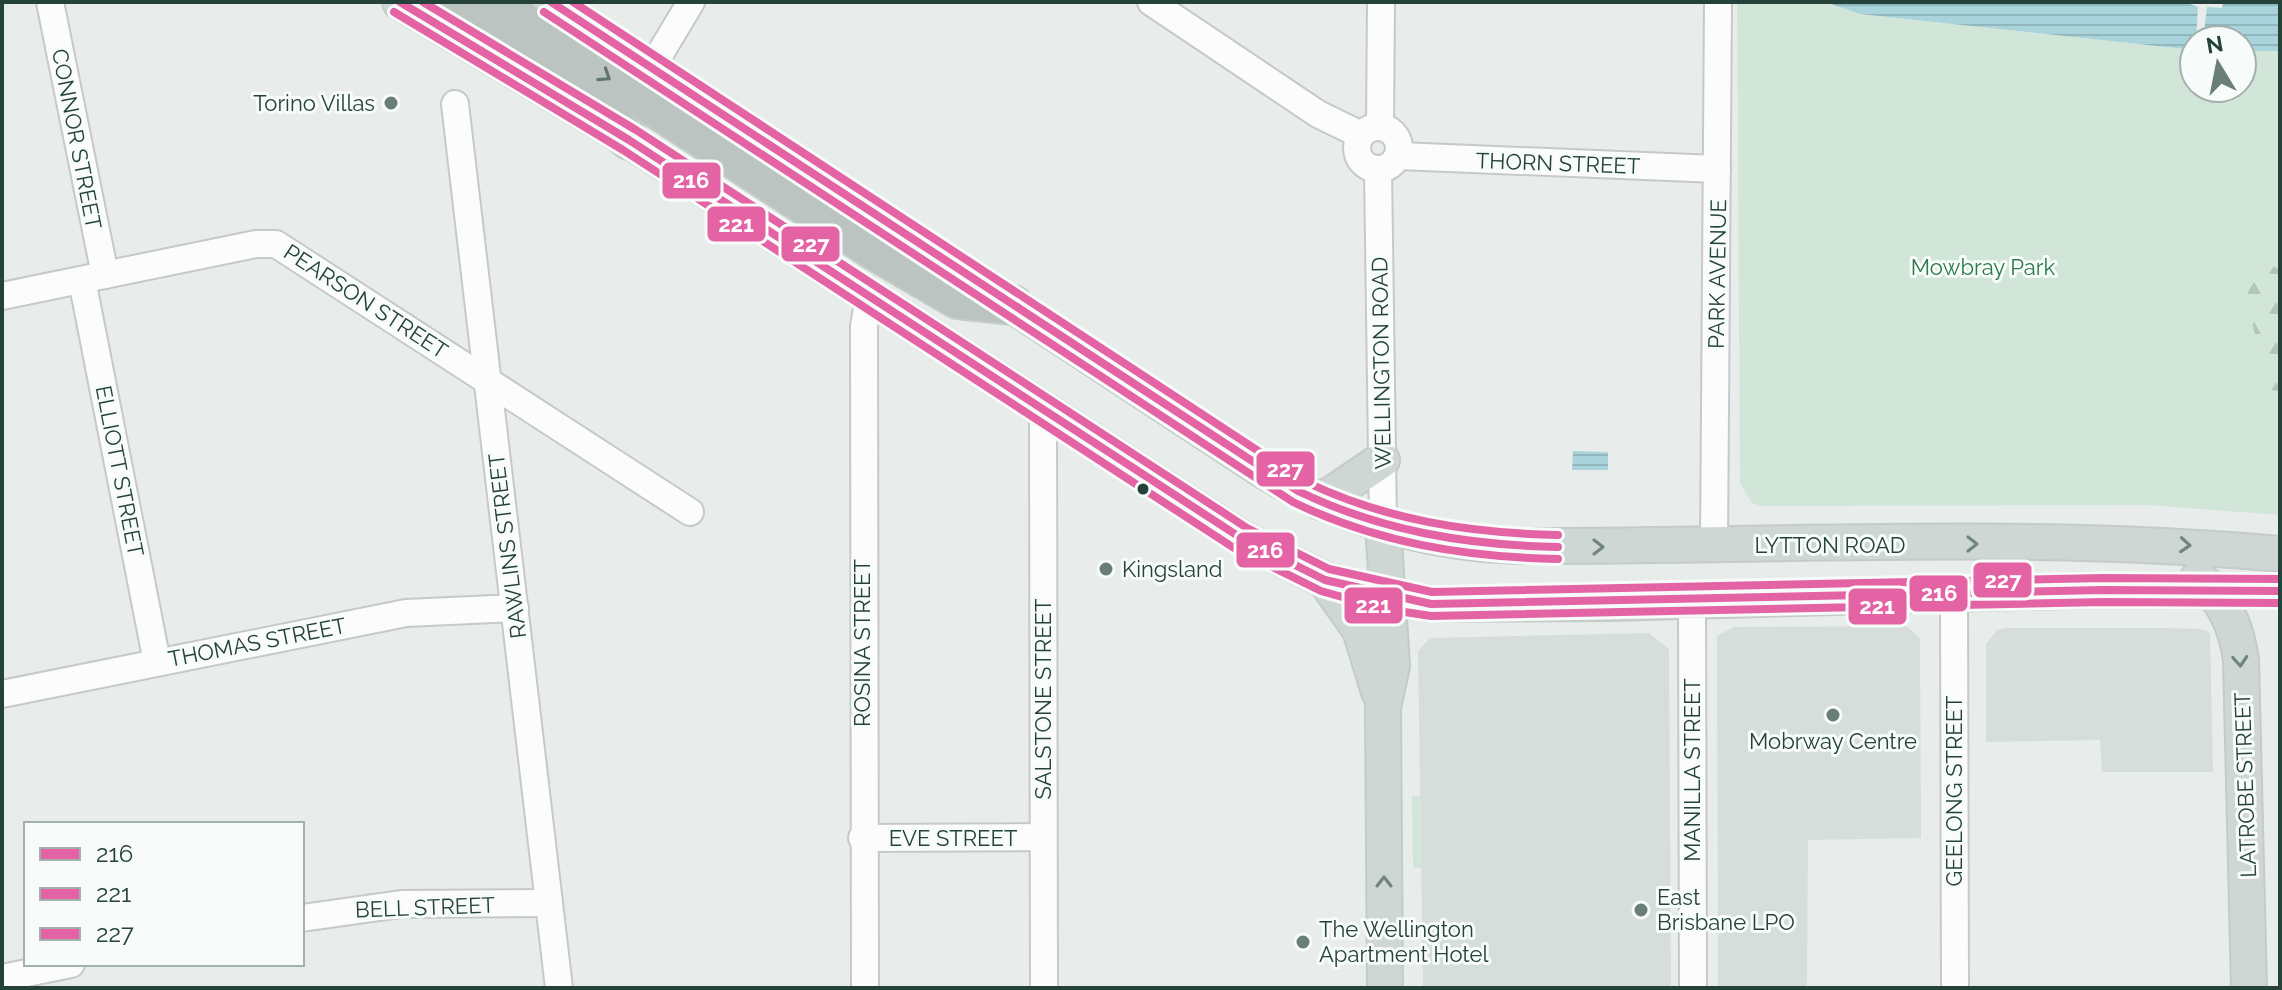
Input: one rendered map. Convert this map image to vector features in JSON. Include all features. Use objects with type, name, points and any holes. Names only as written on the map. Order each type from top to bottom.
[{"type":"highway","points":[[448,2],[563,76],[629,140]]},
{"type":"highway","points":[[493,2],[874,250],[958,299],[1013,305]]},
{"type":"main road","points":[[400,2],[629,140],[1241,538],[1325,580],[1388,597],[1469,605],[1954,593],[2280,591]]},
{"type":"main road","name":"LYTTON ROAD","points":[[551,2],[1266,472],[1320,502],[1383,525],[1479,545],[2107,543],[2212,546],[2280,554]]},
{"type":"main road","points":[[1320,502],[1382,460]]},
{"type":"main road","name":"WELLINGTON ROAD","points":[[1383,525],[1392,666],[1383,708],[1385,988]]},
{"type":"main road","points":[[2107,543],[2135,566],[2177,569],[2201,580],[2212,590]]},
{"type":"main road","points":[[1325,580],[1364,637],[1383,708]]},
{"type":"main road","name":"LATROBE STREET","points":[[2212,590],[2232,623],[2241,660],[2249,988]]},
{"type":"street","name":"CONNOR STREET","points":[[50,2],[93,278]]},
{"type":"street","points":[[1151,2],[1318,114],[1370,131],[1397,137],[1389,162],[1365,164],[1358,155],[1370,131],[1381,2]]},
{"type":"street","name":"PARK AVENUE","points":[[1714,546],[1718,2]]},
{"type":"street","points":[[652,67],[682,5]]},
{"type":"street","name":"RAWLINS STREET","points":[[455,104],[559,988]]},
{"type":"street","name":"THORN STREET","points":[[1389,162],[1717,169]]},
{"type":"street","name":"WELLINGTON ROAD","points":[[1383,525],[1389,162]]},
{"type":"street","name":"PEARSON STREET","points":[[2,296],[256,244],[276,244],[690,512]]},
{"type":"street","name":"ELLIOTT STREET","points":[[93,278],[157,662]]},
{"type":"street","name":"ROSINA STREET","points":[[865,988],[862,838],[864,326],[869,298]]},
{"type":"street","name":"SALSTONE STREET","points":[[1043,411],[1044,988]]},
{"type":"street","name":"GEELONG STREET","points":[[1954,593],[1955,988]]},
{"type":"street","name":"MANILLA STREET","points":[[1692,601],[1693,988]]},
{"type":"street","name":"THOMAS STREET","points":[[2,694],[406,613],[515,608]]},
{"type":"street","name":"EVE STREET","points":[[862,838],[1043,837]]},
{"type":"street","name":"BELL STREET","points":[[304,918],[401,904],[549,903]]},
{"type":"street","points":[[2,978],[61,966]]},
{"type":"shaded area","points":[[1906,626],[1920,638],[1921,838],[1808,840],[1807,988],[1718,988],[1717,636],[1734,627]]},
{"type":"shaded area","points":[[2166,628],[2201,629],[2210,633],[2213,772],[2102,772],[2100,740],[1986,742],[1986,644],[1997,630]]},
{"type":"shaded area","points":[[1649,633],[1669,649],[1671,988],[1423,988],[1418,651],[1430,638]]},
{"type":"green space","name":"Mowbray Park","points":[[1737,2],[1825,2],[1860,14],[2178,48],[2178,104],[2258,104],[2258,51],[2280,51],[2280,515],[2147,505],[1761,506],[1752,503],[1740,483]]},
{"type":"green space","points":[[2253,255],[2280,270],[2280,391],[2269,390],[2241,278],[2239,262]]},
{"type":"green space","points":[[1412,796],[1420,796],[1421,868],[1413,868]]},
{"type":"water","points":[[1825,2],[2280,2],[2280,51],[2258,51],[2258,24],[2178,24],[2178,48],[1860,14]]},
{"type":"water","points":[[1573,451],[1608,452],[1608,470],[1572,470]]},
{"type":"pier","points":[[2185,2],[2223,2],[2222,8],[2207,7],[2205,24],[2197,24],[2198,7]]},
{"type":"transit line","name":"216","points":[[400,2],[629,140],[1241,538],[1325,580],[1431,604],[2103,590],[2280,591]]},
{"type":"transit line","name":"227","points":[[423,2],[636,130],[1247,528],[1329,569],[1432,592],[2103,578],[2280,579]]},
{"type":"transit line","name":"216","points":[[551,2],[1298,491],[1392,526],[1457,539],[1558,547]]},
{"type":"transit line","name":"227","points":[[573,2],[1304,481],[1365,506],[1428,522],[1492,531],[1558,535]]},
{"type":"transit line","name":"221","points":[[394,12],[623,150],[1234,548],[1321,591],[1385,609],[1431,616],[2103,602],[2280,603]]},
{"type":"transit line","name":"221","points":[[544,12],[1293,502],[1389,538],[1455,551],[1558,559]]},
{"type":"place","name":"Torino Villas","points":[[391,103]]},
{"type":"place","name":"Kingsland","points":[[1106,569]]},
{"type":"place","name":"Mobrway Centre","points":[[1833,715]]},
{"type":"place","name":"East Brisbane LPO","points":[[1641,910]]},
{"type":"place","name":"The Wellington Apartment Hotel","points":[[1303,942]]}]
